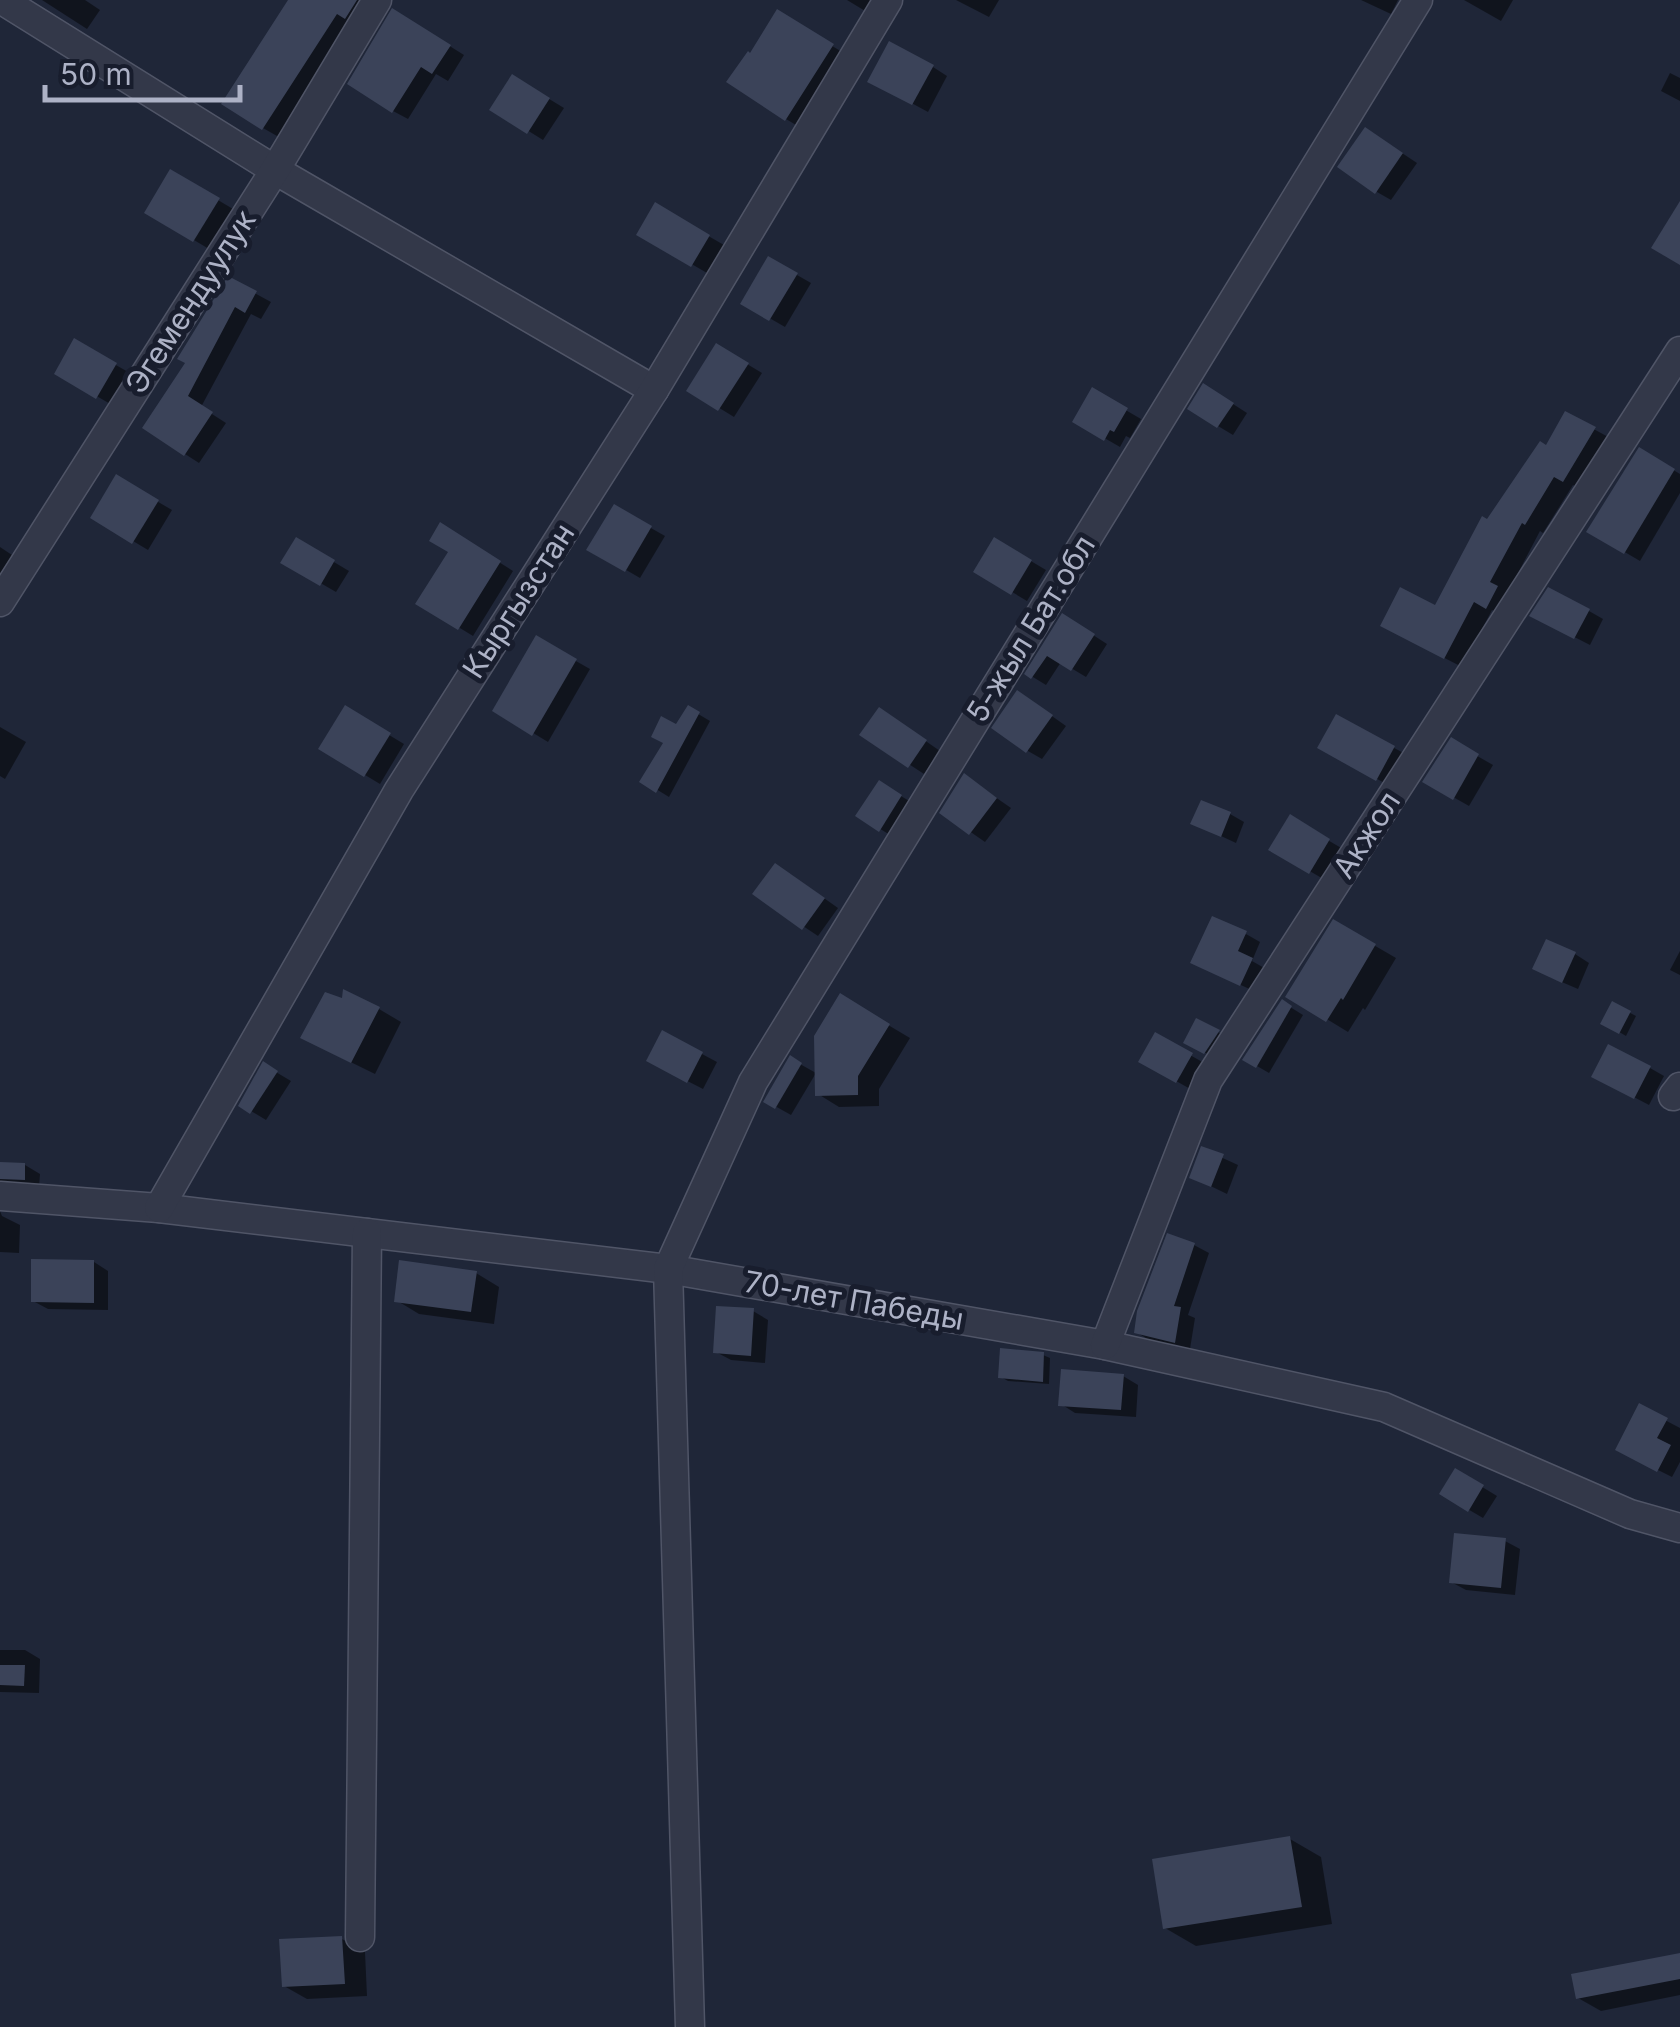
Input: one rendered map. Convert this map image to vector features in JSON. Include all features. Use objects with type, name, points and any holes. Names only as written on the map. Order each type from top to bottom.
[{"type":"street","points":[[2,0],[275,170],[654,390]]},
{"type":"street","name":"Эгемендуулук","points":[[0,602],[275,170],[377,0]]},
{"type":"street","name":"Кыргызстан","points":[[159,1208],[399,790],[654,390],[888,0]]},
{"type":"street","name":"5-жыл Бат.обл","points":[[668,1269],[753,1082],[1418,0]]},
{"type":"street","name":"Акжол","points":[[1105,1345],[1208,1080],[1680,351]]},
{"type":"street","name":"70-лет Пабеды","points":[[0,1196],[159,1208],[668,1269],[1105,1345],[1384,1407],[1630,1514],[1680,1528]]},
{"type":"street","points":[[360,1936],[367,1233]]},
{"type":"street","points":[[668,1269],[690,2027]]},
{"type":"building","points":[[288,0],[357,0],[345,19],[337,14],[262,130],[221,104]]},
{"type":"building","points":[[392,8],[451,45],[432,74],[421,67],[392,113],[347,84]]},
{"type":"building","points":[[777,9],[834,44],[785,121],[726,82],[750,53]]},
{"type":"building","points":[[889,41],[934,65],[912,105],[867,82]]},
{"type":"building","points":[[512,74],[550,98],[527,134],[489,110]]},
{"type":"building","points":[[1365,127],[1403,153],[1375,194],[1337,167]]},
{"type":"building","points":[[170,169],[220,198],[193,242],[144,213]]},
{"type":"building","points":[[1680,201],[1680,265],[1651,248]]},
{"type":"building","points":[[655,202],[710,235],[691,267],[636,235]]},
{"type":"building","points":[[768,256],[798,273],[769,321],[740,304]]},
{"type":"building","points":[[228,276],[257,291],[245,313],[235,307],[188,396],[213,412],[184,456],[142,428],[185,363],[177,359]]},
{"type":"building","points":[[74,338],[117,363],[96,399],[54,374]]},
{"type":"building","points":[[716,343],[749,363],[718,411],[686,391]]},
{"type":"building","points":[[1203,383],[1234,403],[1217,428],[1187,409]]},
{"type":"building","points":[[1092,387],[1128,408],[1104,441],[1072,422]]},
{"type":"building","points":[[1565,411],[1596,427],[1563,482],[1554,477],[1525,525],[1522,523],[1490,582],[1498,586],[1486,609],[1474,602],[1444,659],[1380,626],[1400,587],[1435,605],[1482,516],[1487,519],[1540,441],[1546,445]]},
{"type":"building","points":[[1639,447],[1675,469],[1624,554],[1586,532]]},
{"type":"building","points":[[116,474],[159,500],[132,544],[90,518]]},
{"type":"building","points":[[614,504],[652,526],[625,572],[586,550]]},
{"type":"building","points":[[440,522],[501,561],[458,630],[415,604],[448,552],[429,541]]},
{"type":"building","points":[[296,537],[335,560],[320,586],[280,563]]},
{"type":"building","points":[[994,537],[1032,560],[1011,595],[973,572]]},
{"type":"building","points":[[1548,587],[1590,609],[1574,639],[1529,616]]},
{"type":"building","points":[[1062,613],[1095,634],[1071,671],[1047,656],[1031,679],[1024,674]]},
{"type":"building","points":[[536,635],[577,659],[532,736],[492,711]]},
{"type":"building","points":[[1017,690],[1053,715],[1026,753],[991,728]]},
{"type":"building","points":[[345,705],[391,733],[364,777],[318,749]]},
{"type":"building","points":[[688,705],[700,712],[656,793],[639,782],[663,743],[651,737],[661,716],[676,724]]},
{"type":"building","points":[[879,707],[927,740],[908,768],[859,735]]},
{"type":"building","points":[[1336,714],[1395,746],[1376,781],[1317,748]]},
{"type":"building","points":[[1451,737],[1479,754],[1453,800],[1422,782]]},
{"type":"building","points":[[964,773],[997,798],[969,835],[939,813]]},
{"type":"building","points":[[879,780],[902,795],[879,832],[855,816]]},
{"type":"building","points":[[1201,800],[1231,812],[1221,837],[1190,824]]},
{"type":"building","points":[[1290,814],[1330,839],[1309,874],[1268,850]]},
{"type":"building","points":[[775,863],[825,898],[802,930],[752,894]]},
{"type":"building","points":[[1212,916],[1247,931],[1238,951],[1253,958],[1240,986],[1190,963]]},
{"type":"building","points":[[1333,919],[1376,944],[1326,1022],[1285,997]]},
{"type":"building","points":[[1546,939],[1576,952],[1562,983],[1532,969]]},
{"type":"building","points":[[343,989],[380,1007],[351,1063],[300,1038],[325,992],[342,998]]},
{"type":"building","points":[[840,993],[890,1024],[858,1076],[858,1095],[815,1096],[814,1036]]},
{"type":"building","points":[[1282,999],[1292,1006],[1256,1068],[1242,1060]]},
{"type":"building","points":[[1612,1001],[1631,1011],[1619,1034],[1600,1024]]},
{"type":"building","points":[[1196,1018],[1220,1030],[1204,1054],[1183,1043]]},
{"type":"building","points":[[662,1030],[703,1052],[687,1083],[646,1061]]},
{"type":"building","points":[[1155,1032],[1193,1053],[1176,1083],[1138,1062]]},
{"type":"building","points":[[1608,1044],[1651,1066],[1634,1099],[1591,1077]]},
{"type":"building","points":[[790,1055],[802,1063],[775,1109],[763,1102]]},
{"type":"building","points":[[263,1061],[278,1071],[250,1114],[238,1106]]},
{"type":"building","points":[[1201,1146],[1224,1154],[1211,1187],[1189,1178]]},
{"type":"building","points":[[0,1162],[25,1163],[25,1180],[0,1179]]},
{"type":"building","points":[[1167,1233],[1195,1243],[1174,1306],[1181,1307],[1175,1343],[1134,1333],[1137,1311]]},
{"type":"building","points":[[31,1259],[94,1260],[94,1303],[31,1302]]},
{"type":"building","points":[[399,1260],[477,1271],[471,1312],[394,1302]]},
{"type":"building","points":[[716,1306],[754,1308],[751,1356],[713,1353]]},
{"type":"building","points":[[1000,1348],[1044,1352],[1043,1382],[998,1378]]},
{"type":"building","points":[[1061,1369],[1124,1374],[1121,1410],[1058,1406]]},
{"type":"building","points":[[1639,1403],[1668,1418],[1657,1438],[1671,1445],[1657,1472],[1615,1450]]},
{"type":"building","points":[[1455,1468],[1484,1485],[1468,1512],[1439,1494]]},
{"type":"building","points":[[1454,1533],[1506,1538],[1501,1588],[1449,1583]]},
{"type":"building","points":[[0,1665],[25,1665],[24,1686],[0,1685]]},
{"type":"building","points":[[1290,1836],[1302,1907],[1163,1929],[1152,1859]]},
{"type":"building","points":[[342,1936],[345,1984],[282,1987],[279,1939]]},
{"type":"building","points":[[1680,1953],[1680,1979],[1576,1999],[1571,1974]]}]
